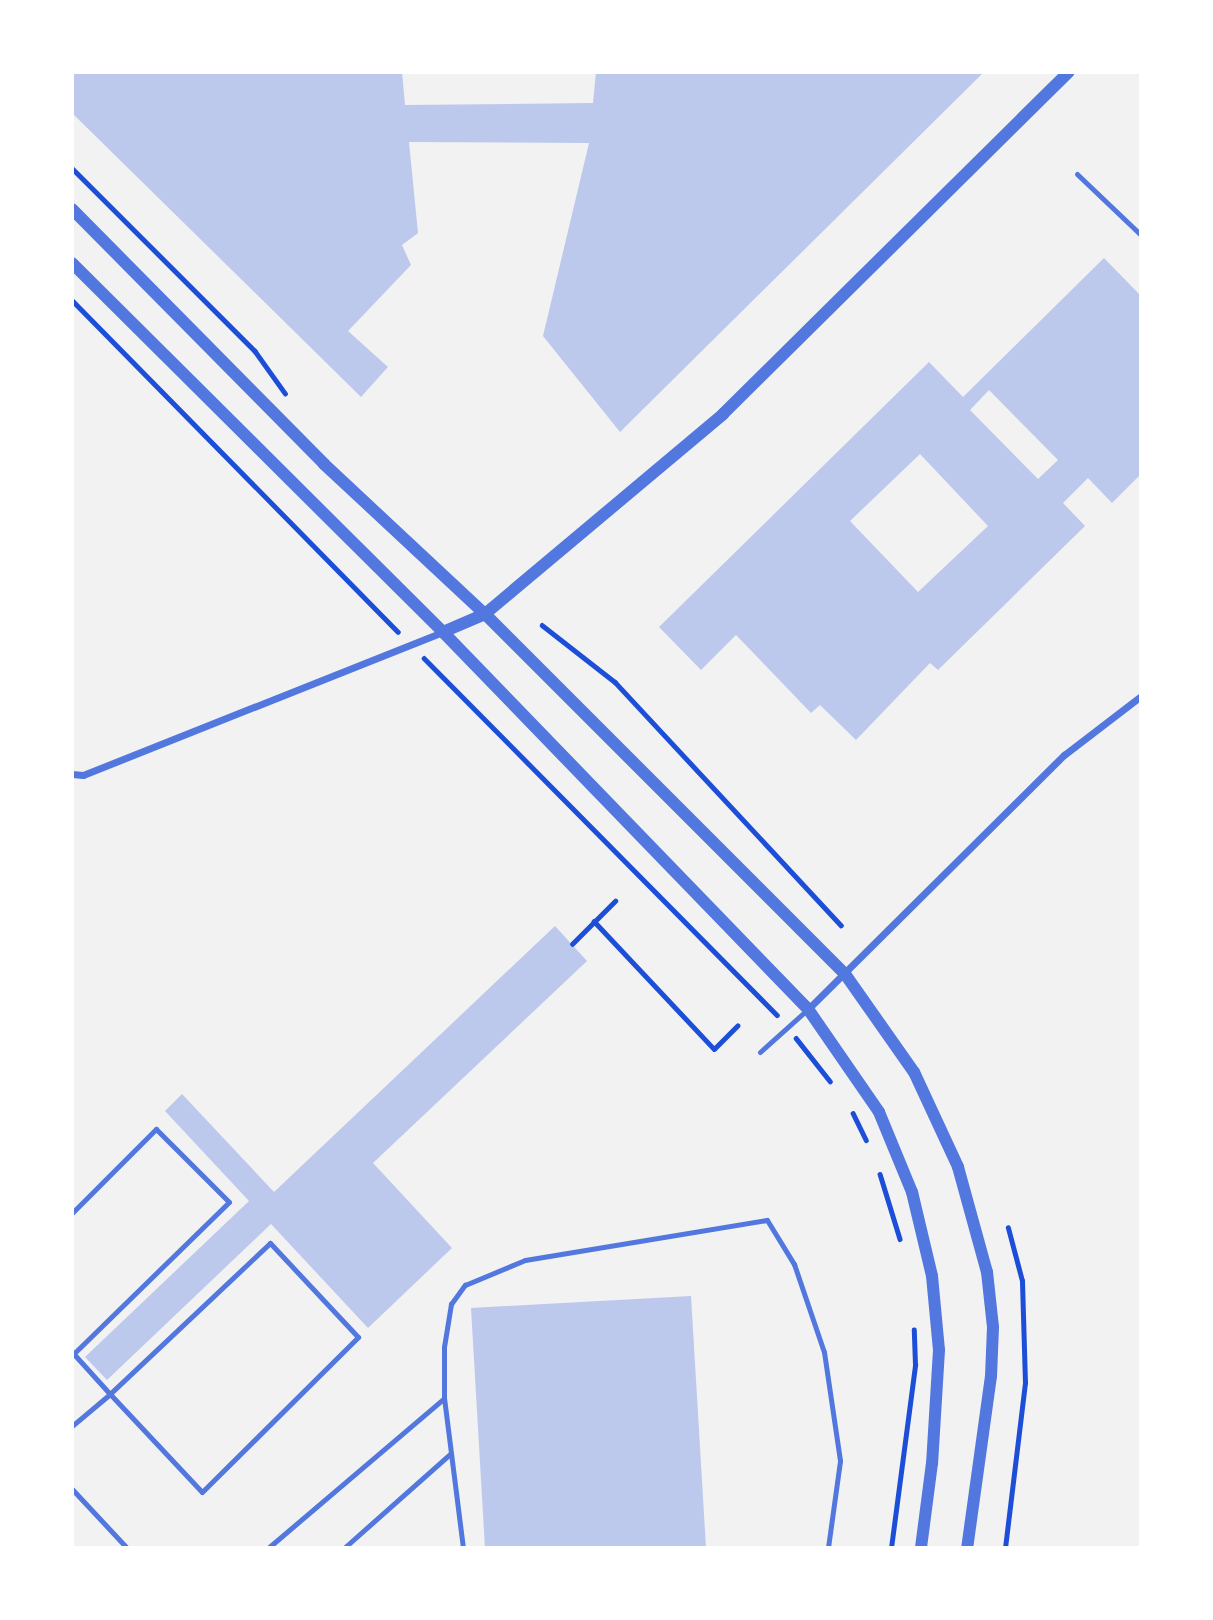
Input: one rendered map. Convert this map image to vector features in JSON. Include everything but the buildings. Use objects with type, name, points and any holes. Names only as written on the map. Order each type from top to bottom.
[{"type":"street","points":[[72,774],[83,775],[485,614],[723,414],[1068,72]]},
{"type":"street","points":[[72,209],[324,464],[485,614],[845,974],[914,1072],[958,1167],[987,1272],[993,1327],[991,1376],[968,1548]]},
{"type":"street","points":[[72,263],[443,632],[808,1009],[878,1112],[912,1192],[932,1276],[939,1350],[932,1463],[921,1548]]},
{"type":"street","points":[[808,1009],[1064,755],[1141,696]]},
{"type":"lane","points":[[1077,174],[1141,235]]},
{"type":"lane","points":[[760,1052],[808,1009]]},
{"type":"lane","points":[[72,1213],[156,1129],[229,1202],[72,1354],[110,1394],[202,1492],[358,1337],[270,1243],[110,1394],[72,1426]]},
{"type":"lane","points":[[463,1548],[444,1397],[446,1323],[451,1304],[465,1285],[525,1260],[767,1220],[794,1264],[824,1352],[840,1461],[828,1548]]},
{"type":"lane","points":[[268,1548],[444,1397]]},
{"type":"lane","points":[[344,1548],[451,1453]]},
{"type":"lane","points":[[72,1489],[127,1548]]},
{"type":"path","points":[[72,168],[267,363],[290,403]]},
{"type":"path","points":[[72,300],[787,1027],[832,1084]]},
{"type":"path","points":[[542,625],[615,682],[841,925]]},
{"type":"path","points":[[572,944],[615,901]]},
{"type":"path","points":[[594,921],[715,1049],[737,1027]]},
{"type":"path","points":[[849,1106],[871,1150]]},
{"type":"path","points":[[876,1161],[904,1253]]},
{"type":"path","points":[[1004,1548],[1025,1383],[1022,1282],[1008,1228]]},
{"type":"path","points":[[891,1548],[915,1365],[914,1327]]}]
